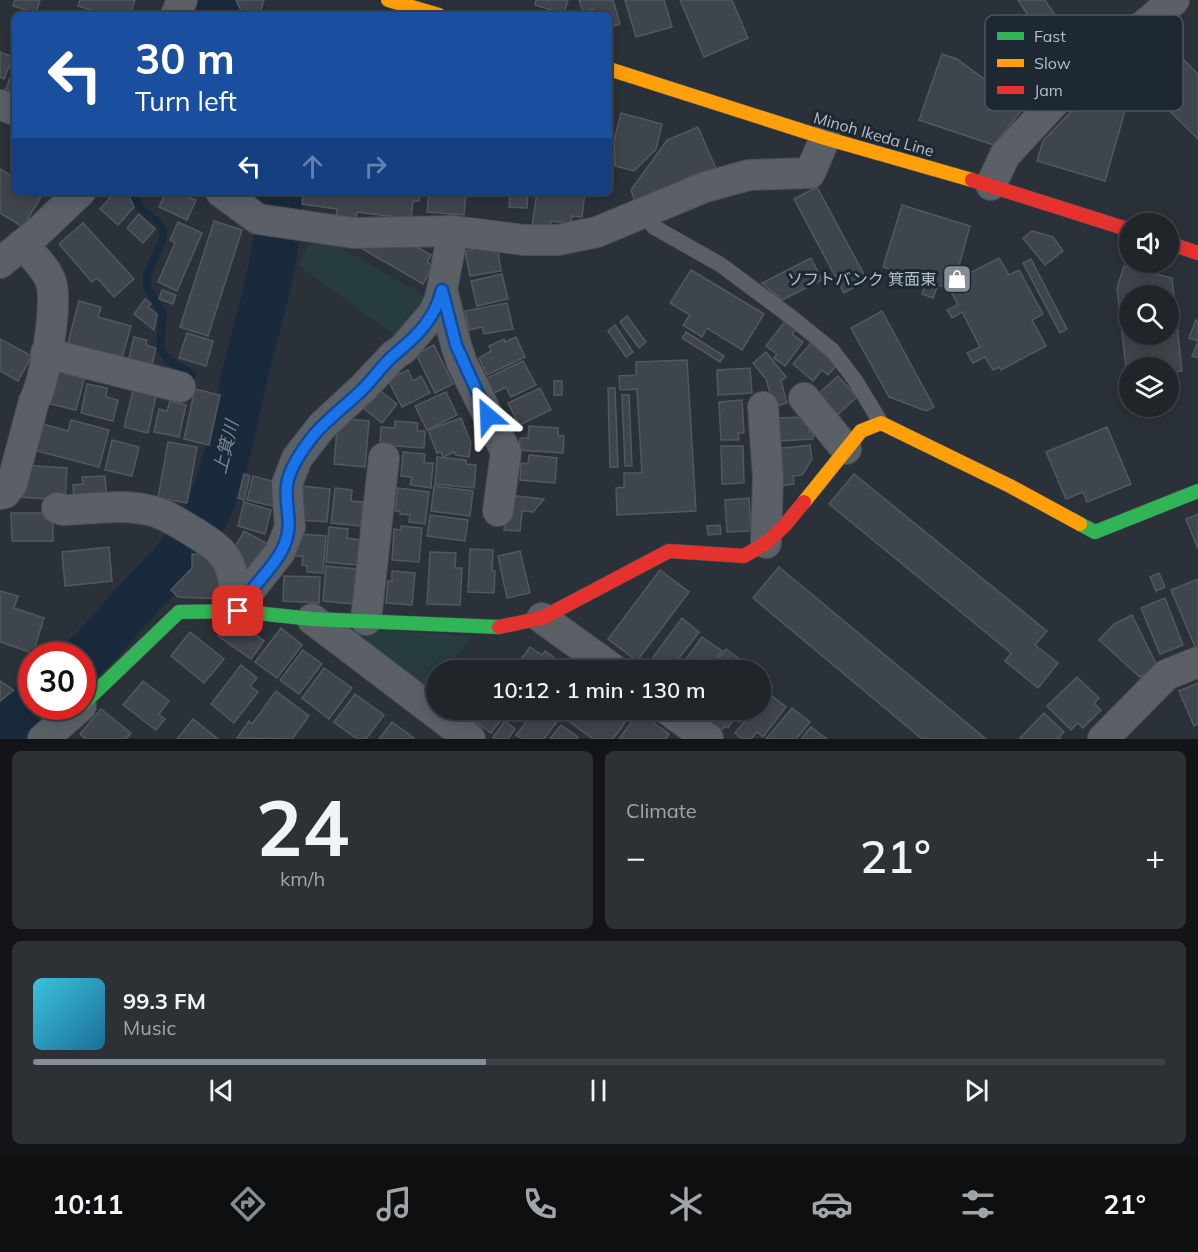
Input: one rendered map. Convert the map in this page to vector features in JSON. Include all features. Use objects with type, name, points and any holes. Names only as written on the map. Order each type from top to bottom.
[{"type":"street","points":[[1156,15],[1174,0]]},
{"type":"street","points":[[395,1],[430,12]]},
{"type":"street","name":"Minoh Ikeda Line","points":[[612,70],[825,138],[991,185],[1119,226]]},
{"type":"street","points":[[991,185],[1005,155],[1046,111]]},
{"type":"street","points":[[226,195],[258,219],[353,233],[453,231],[524,240],[558,240],[597,232],[705,186],[749,175],[810,173],[825,138]]},
{"type":"street","points":[[0,494],[12,484],[34,401],[39,393],[53,301],[51,283],[43,268],[11,254],[39,232],[77,195]]},
{"type":"street","points":[[238,611],[280,552],[290,527],[287,484],[297,458],[322,426],[426,324],[439,302],[453,231]]},
{"type":"street","points":[[1179,247],[1198,253]]},
{"type":"street","points":[[442,290],[462,363],[506,452],[498,511]]},
{"type":"street","points":[[46,353],[180,387]]},
{"type":"street","points":[[804,398],[846,449]]},
{"type":"street","points":[[763,407],[768,477],[766,543]]},
{"type":"street","points":[[96,692],[176,614],[182,612],[238,611],[312,619],[500,627],[542,618],[669,551],[744,556],[766,543],[785,525],[861,431],[881,423],[1010,486],[1095,532],[1198,491]]},
{"type":"street","points":[[366,620],[384,458]]},
{"type":"street","points":[[57,508],[64,510],[142,508],[162,515],[195,533],[213,545],[227,559],[238,611]]},
{"type":"street","points":[[542,618],[600,660]]},
{"type":"street","points":[[312,619],[470,739]]},
{"type":"street","points":[[1102,739],[1167,675],[1198,662]]},
{"type":"street","points":[[43,739],[65,720]]},
{"type":"street","points":[[682,720],[708,739]]},
{"type":"lane","points":[[643,213],[654,227],[721,265],[832,350],[855,380],[881,423]]},
{"type":"green space","points":[[313,238],[336,245],[425,296],[408,327],[397,337],[298,265]]},
{"type":"green space","points":[[368,629],[472,636],[455,660],[426,660],[426,687],[363,642]]},
{"type":"building","points":[[15,0],[40,0],[36,12],[13,6]]},
{"type":"building","points":[[80,0],[135,0],[131,12],[97,12],[78,6]]},
{"type":"building","points":[[236,0],[264,0],[260,12],[242,12]]},
{"type":"building","points":[[536,0],[568,0],[565,12],[535,5]]},
{"type":"building","points":[[579,0],[613,0],[620,24],[615,26],[612,12],[594,12],[593,9],[583,12]]},
{"type":"building","points":[[625,0],[664,0],[672,27],[636,37]]},
{"type":"building","points":[[680,0],[732,0],[748,38],[704,57]]},
{"type":"building","points":[[1018,0],[1045,0],[1055,15],[1028,15]]},
{"type":"building","points":[[0,52],[12,57],[12,59],[4,79],[0,77]]},
{"type":"building","points":[[942,54],[957,59],[985,80],[985,111],[1021,111],[994,145],[919,120]]},
{"type":"building","points":[[1183,59],[1198,74],[1198,139],[1170,111],[1183,111]]},
{"type":"building","points":[[12,72],[12,101],[3,97]]},
{"type":"building","points":[[1072,111],[1125,111],[1105,181],[1037,161],[1043,141]]},
{"type":"building","points":[[621,113],[662,124],[656,149],[634,171],[615,166],[614,141]]},
{"type":"building","points":[[698,127],[717,171],[636,204],[631,190],[667,140]]},
{"type":"building","points":[[0,169],[12,176],[12,195],[42,195],[23,227],[0,213]]},
{"type":"building","points":[[817,187],[867,280],[844,293],[794,199]]},
{"type":"building","points":[[112,195],[128,195],[134,207],[118,225],[100,209]]},
{"type":"building","points":[[165,195],[192,195],[190,198],[196,200],[187,220],[159,207]]},
{"type":"building","points":[[303,195],[420,195],[419,201],[413,201],[411,219],[357,212],[356,218],[336,216],[337,209],[302,204]]},
{"type":"building","points":[[429,195],[466,195],[464,215],[427,212]]},
{"type":"building","points":[[510,195],[528,195],[527,208],[509,207]]},
{"type":"building","points":[[537,195],[585,195],[582,217],[572,216],[571,223],[551,221],[550,230],[532,227]]},
{"type":"building","points":[[902,205],[970,226],[959,266],[972,272],[999,258],[1009,275],[1019,270],[1043,314],[1032,320],[1046,346],[1001,370],[999,367],[993,370],[985,357],[973,363],[967,353],[980,347],[962,312],[952,318],[947,310],[958,305],[949,288],[938,285],[933,298],[922,294],[926,281],[883,267]]},
{"type":"building","points":[[139,214],[155,229],[143,243],[127,228]]},
{"type":"building","points":[[214,221],[242,230],[208,336],[180,327]]},
{"type":"building","points":[[178,222],[202,233],[177,291],[158,282],[175,243],[170,240]]},
{"type":"building","points":[[83,223],[134,279],[114,297],[97,278],[92,282],[59,244]]},
{"type":"building","points":[[1032,231],[1053,237],[1063,251],[1045,265],[1023,238]]},
{"type":"building","points":[[399,237],[431,255],[427,262],[433,266],[423,284],[354,244]]},
{"type":"building","points":[[497,245],[501,271],[470,276],[465,251]]},
{"type":"building","points":[[811,258],[822,280],[782,300],[762,283]]},
{"type":"building","points":[[1031,259],[1067,329],[1060,333],[1023,263]]},
{"type":"building","points":[[691,270],[764,314],[742,350],[707,328],[702,337],[683,325],[690,315],[670,303]]},
{"type":"building","points":[[1122,273],[1152,273],[1172,278],[1173,285],[1119,285],[1119,306],[1117,288]]},
{"type":"building","points":[[502,274],[508,299],[477,306],[471,281]]},
{"type":"building","points":[[162,290],[176,295],[173,304],[159,299]]},
{"type":"building","points":[[145,299],[151,304],[148,307],[157,314],[154,330],[134,314]]},
{"type":"building","points":[[79,301],[101,307],[98,317],[131,326],[122,358],[68,343]]},
{"type":"building","points":[[507,303],[513,329],[484,334],[482,327],[469,330],[465,311]]},
{"type":"building","points":[[882,311],[934,407],[926,411],[889,397],[851,328]]},
{"type":"building","points":[[627,316],[646,342],[639,348],[620,322]]},
{"type":"building","points":[[786,320],[797,328],[792,334],[803,342],[785,366],[774,358],[777,354],[766,346]]},
{"type":"building","points":[[1196,320],[1198,321],[1198,341],[1189,338]]},
{"type":"building","points":[[615,325],[633,352],[626,357],[608,331]]},
{"type":"building","points":[[686,332],[724,356],[720,362],[682,338]]},
{"type":"building","points":[[187,333],[213,341],[206,366],[179,358]]},
{"type":"building","points":[[134,337],[147,340],[146,345],[156,348],[151,368],[128,362]]},
{"type":"building","points":[[516,337],[525,357],[487,375],[479,358],[491,351],[489,346],[504,339],[505,342]]},
{"type":"building","points":[[0,339],[32,356],[18,381],[0,371]]},
{"type":"building","points":[[1198,341],[1198,358],[1192,356]]},
{"type":"building","points":[[811,343],[837,365],[828,375],[822,370],[813,381],[793,364]]},
{"type":"building","points":[[1179,343],[1182,371],[1179,371],[1179,357],[1125,357],[1123,345],[1179,345]]},
{"type":"building","points":[[434,345],[453,384],[435,393],[416,354]]},
{"type":"building","points":[[766,352],[786,377],[781,381],[787,403],[774,407],[766,379],[753,363]]},
{"type":"building","points":[[687,360],[696,511],[617,515],[616,488],[624,487],[624,473],[642,473],[637,389],[620,390],[619,376],[636,375],[636,362]]},
{"type":"building","points":[[523,361],[536,385],[511,397],[506,387],[492,394],[485,379]]},
{"type":"building","points":[[750,368],[752,393],[718,395],[717,370]]},
{"type":"building","points":[[58,369],[85,376],[76,410],[50,404]]},
{"type":"building","points":[[408,370],[413,381],[421,376],[430,393],[402,407],[388,380]]},
{"type":"building","points":[[838,376],[857,397],[834,418],[815,397]]},
{"type":"building","points":[[554,381],[562,381],[562,395],[554,395]]},
{"type":"building","points":[[87,384],[107,388],[106,397],[118,400],[113,421],[81,413]]},
{"type":"building","points":[[373,385],[397,404],[382,423],[358,404]]},
{"type":"building","points":[[540,388],[551,410],[519,425],[508,403]]},
{"type":"building","points":[[608,388],[615,388],[618,467],[610,467]]},
{"type":"building","points":[[195,389],[220,395],[209,445],[184,439]]},
{"type":"building","points":[[133,391],[156,396],[148,433],[124,427]]},
{"type":"building","points":[[446,392],[457,415],[427,430],[415,406]]},
{"type":"building","points":[[622,395],[629,395],[632,466],[625,466]]},
{"type":"building","points":[[742,400],[744,433],[738,433],[739,440],[721,440],[719,402]]},
{"type":"building","points":[[170,401],[186,405],[179,437],[154,432],[159,409],[167,411]]},
{"type":"building","points":[[803,417],[804,424],[809,424],[809,432],[813,432],[813,439],[779,441],[777,418]]},
{"type":"building","points":[[338,418],[369,421],[365,467],[334,464]]},
{"type":"building","points":[[461,418],[471,443],[469,457],[456,455],[454,452],[443,457],[441,452],[437,453],[428,430]]},
{"type":"building","points":[[71,420],[109,430],[99,467],[29,449],[36,422],[68,431]]},
{"type":"building","points":[[395,421],[418,423],[417,431],[425,431],[424,448],[380,445],[381,427],[395,428]]},
{"type":"building","points":[[529,426],[558,428],[558,435],[564,436],[563,453],[519,450],[520,438],[528,438]]},
{"type":"building","points":[[1107,427],[1131,484],[1087,502],[1083,492],[1066,499],[1046,452]]},
{"type":"building","points":[[112,440],[139,447],[132,476],[105,470]]},
{"type":"building","points":[[168,442],[197,447],[187,503],[158,498]]},
{"type":"building","points":[[810,445],[812,459],[802,475],[793,476],[794,484],[780,486],[775,449]]},
{"type":"building","points":[[721,446],[743,446],[744,483],[722,484]]},
{"type":"building","points":[[403,452],[425,454],[424,463],[433,463],[431,488],[410,485],[412,477],[401,476]]},
{"type":"building","points":[[529,455],[557,458],[555,483],[520,480],[521,463],[528,464]]},
{"type":"building","points":[[437,457],[466,460],[466,464],[476,465],[474,488],[435,484]]},
{"type":"building","points":[[20,465],[67,468],[65,500],[19,497]]},
{"type":"building","points":[[244,474],[250,476],[244,500],[238,498]]},
{"type":"building","points":[[854,474],[1047,631],[1035,645],[1058,663],[1038,688],[1005,661],[1011,653],[829,504]]},
{"type":"building","points":[[105,476],[107,500],[74,502],[73,485],[83,484],[82,477]]},
{"type":"building","points":[[253,476],[279,483],[273,506],[247,500]]},
{"type":"building","points":[[302,486],[330,489],[327,522],[299,520]]},
{"type":"building","points":[[434,486],[473,491],[470,516],[431,511]]},
{"type":"building","points":[[335,488],[352,490],[351,501],[363,502],[361,526],[331,523]]},
{"type":"building","points":[[398,488],[429,492],[425,524],[409,522],[410,515],[395,511]]},
{"type":"building","points":[[508,495],[544,499],[533,512],[522,511],[520,531],[504,530]]},
{"type":"building","points":[[749,498],[751,531],[727,532],[725,500]]},
{"type":"building","points":[[244,502],[271,510],[265,534],[238,526]]},
{"type":"building","points":[[11,513],[53,513],[53,541],[12,541]]},
{"type":"building","points":[[1198,514],[1198,549],[1186,519]]},
{"type":"building","points":[[430,515],[468,520],[465,541],[427,536]]},
{"type":"building","points":[[720,525],[721,534],[708,535],[707,526]]},
{"type":"building","points":[[401,526],[422,528],[419,562],[392,560],[394,529],[401,530]]},
{"type":"building","points":[[329,527],[348,529],[347,538],[360,540],[358,565],[326,562]]},
{"type":"building","points":[[244,531],[268,544],[252,573],[239,566],[233,551]]},
{"type":"building","points":[[299,534],[326,536],[323,573],[307,572],[307,566],[302,565],[303,556],[294,556],[295,549],[298,549]]},
{"type":"building","points":[[109,547],[112,581],[65,586],[62,552]]},
{"type":"building","points":[[470,549],[493,550],[494,593],[468,592]]},
{"type":"building","points":[[520,551],[530,593],[507,598],[498,556]]},
{"type":"building","points":[[430,552],[456,553],[455,568],[462,568],[460,605],[427,604]]},
{"type":"building","points":[[192,554],[217,556],[223,599],[178,597],[171,590],[192,568]]},
{"type":"building","points":[[326,566],[357,569],[353,604],[323,601]]},
{"type":"building","points":[[779,567],[986,739],[922,739],[753,598]]},
{"type":"building","points":[[660,570],[689,592],[638,660],[608,639]]},
{"type":"building","points":[[392,571],[415,573],[412,605],[386,603],[388,581],[392,581]]},
{"type":"building","points":[[1159,573],[1165,587],[1156,591],[1150,577]]},
{"type":"building","points":[[284,576],[320,577],[319,603],[283,601]]},
{"type":"building","points":[[1198,579],[1198,648],[1196,649],[1171,590]]},
{"type":"building","points":[[0,591],[18,596],[14,608],[44,618],[36,642],[18,642],[18,648],[0,642]]},
{"type":"building","points":[[1165,598],[1183,645],[1160,654],[1141,608]]},
{"type":"building","points":[[1132,615],[1158,668],[1140,677],[1099,640],[1114,624]]},
{"type":"building","points":[[682,618],[699,632],[678,660],[657,660],[653,657]]},
{"type":"building","points":[[225,627],[246,627],[264,641],[251,659],[218,636]]},
{"type":"building","points":[[281,628],[302,645],[277,678],[255,662]]},
{"type":"building","points":[[190,632],[224,659],[204,683],[171,656]]},
{"type":"building","points":[[702,637],[722,651],[715,660],[685,660]]},
{"type":"building","points":[[530,647],[542,655],[545,651],[558,660],[520,660]]},
{"type":"building","points":[[726,649],[741,660],[718,660]]},
{"type":"building","points":[[303,650],[322,664],[299,694],[280,680]]},
{"type":"building","points":[[241,665],[257,678],[250,686],[258,692],[234,723],[211,704]]},
{"type":"building","points":[[324,668],[352,688],[329,719],[302,698]]},
{"type":"building","points":[[1077,677],[1099,698],[1094,703],[1101,710],[1083,728],[1078,723],[1071,730],[1047,706]]},
{"type":"building","points":[[0,681],[14,690],[0,701]]},
{"type":"building","points":[[143,681],[169,701],[159,714],[165,719],[156,730],[123,705]]},
{"type":"building","points":[[1198,683],[1198,724],[1194,726],[1179,691]]},
{"type":"building","points":[[276,691],[309,716],[292,739],[237,738],[249,721],[252,724]]},
{"type":"building","points":[[355,694],[384,715],[366,739],[357,739],[334,722]]},
{"type":"building","points":[[771,695],[786,707],[763,737],[757,732],[751,739],[742,739],[735,733],[746,720],[771,720]]},
{"type":"building","points":[[792,708],[810,722],[796,739],[766,739]]},
{"type":"building","points":[[101,709],[131,733],[126,739],[85,739],[80,734],[92,720],[96,720],[96,715]]},
{"type":"building","points":[[1044,713],[1064,732],[1059,737],[1061,739],[1019,739]]},
{"type":"building","points":[[193,719],[218,739],[177,739]]},
{"type":"building","points":[[473,720],[501,720],[491,733]]},
{"type":"building","points":[[527,720],[558,720],[544,739],[522,739],[516,735]]},
{"type":"building","points":[[572,720],[626,721],[613,739],[593,739],[570,722]]},
{"type":"building","points":[[633,720],[650,720],[669,734],[666,739],[619,739]]},
{"type":"building","points":[[710,720],[733,720],[728,728],[725,726],[721,731],[708,722]]},
{"type":"building","points":[[505,721],[515,729],[508,739],[496,739],[493,737]]},
{"type":"building","points":[[392,722],[414,738],[379,739]]},
{"type":"building","points":[[561,725],[578,737],[577,739],[550,739]]},
{"type":"building","points":[[811,727],[827,739],[801,739]]},
{"type":"waterway","name":"上箕川","points":[[217,6],[220,12]]},
{"type":"waterway","points":[[134,195],[142,211],[158,222],[163,230],[163,239],[147,275],[148,289],[163,314],[160,348],[168,360],[192,374]]},
{"type":"waterway","name":"上箕川","points":[[96,647],[179,555],[212,502],[229,446],[273,259],[277,236],[279,195]]},
{"type":"waterway","name":"上箕川","points":[[0,729],[18,714]]},
{"type":"traffic: fast","points":[[1080,524],[1095,532],[1198,491]]},
{"type":"traffic: fast","points":[[96,692],[179,612],[238,611],[312,619],[499,627]]},
{"type":"traffic: slow","points":[[388,0],[429,12]]},
{"type":"traffic: slow","points":[[612,70],[825,138],[972,180]]},
{"type":"traffic: slow","points":[[804,502],[861,431],[881,423],[1010,486],[1080,524]]},
{"type":"traffic: jam","points":[[972,180],[1119,227]]},
{"type":"traffic: jam","points":[[1179,247],[1198,253]]},
{"type":"traffic: jam","points":[[499,627],[542,618],[669,551],[744,556],[766,543],[804,502]]},
{"type":"place","name":"ソフトバンク 箕面東","points":[[957,279]]},
{"type":"route","points":[[238,611],[280,552],[290,527],[287,484],[297,458],[322,426],[346,405],[426,324],[439,302],[442,290],[462,363],[488,416]]}]
